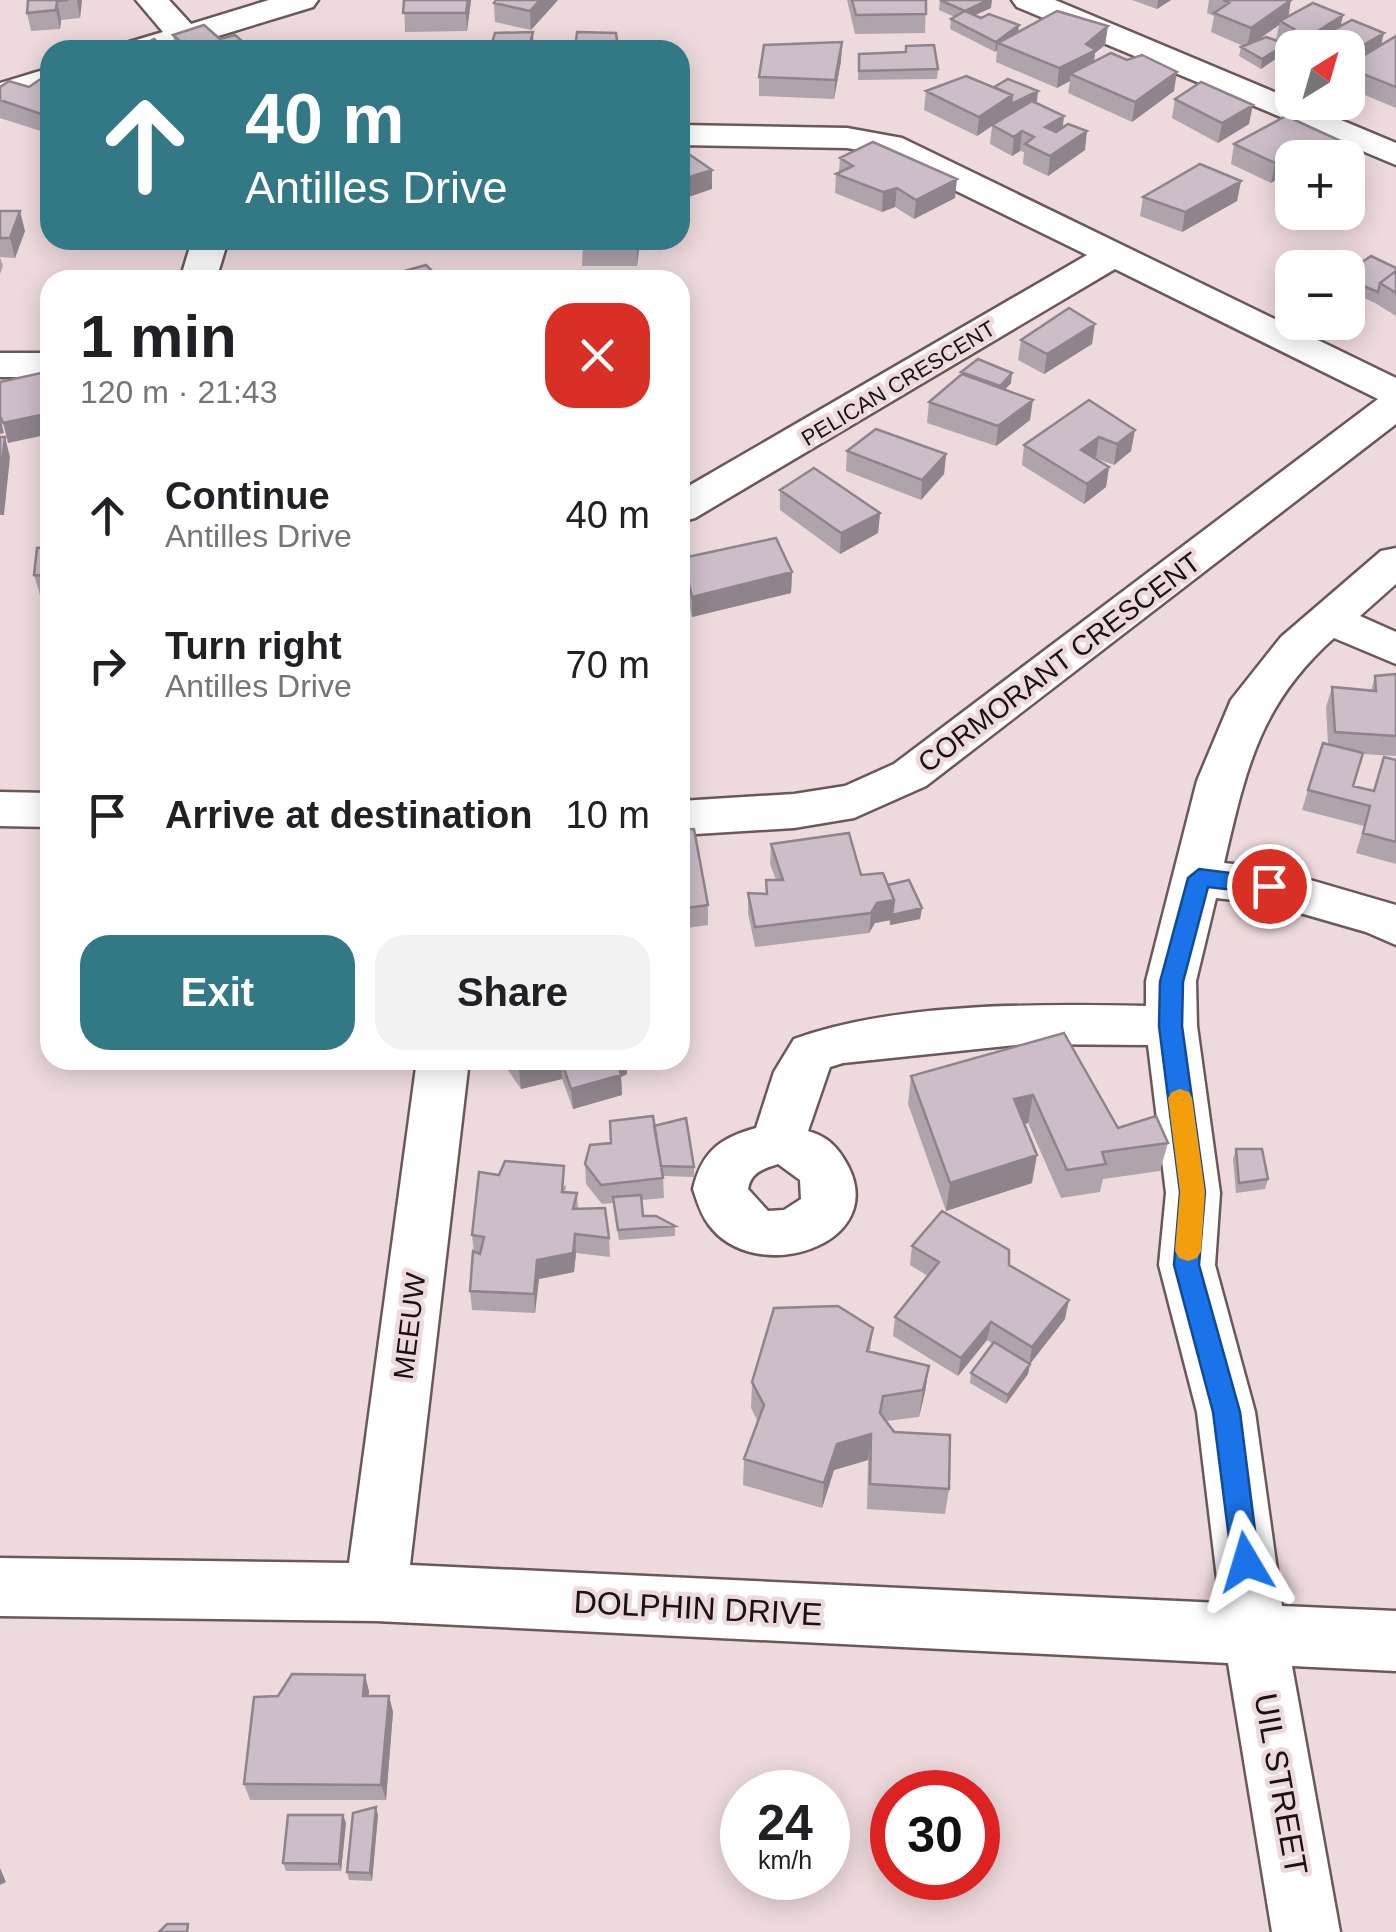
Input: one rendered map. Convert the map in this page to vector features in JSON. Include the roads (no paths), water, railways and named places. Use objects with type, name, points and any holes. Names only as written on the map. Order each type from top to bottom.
[{"type":"street","points":[[152,0],[184,36]]},
{"type":"street","points":[[171,40],[302,0]]},
{"type":"street","points":[[1028,0],[1396,156]]},
{"type":"street","points":[[0,94],[40,81]]},
{"type":"street","points":[[690,134],[847,138],[890,145],[1396,393]]},
{"type":"street","name":"PELICAN CRESCENT","points":[[690,503],[1115,254]]},
{"type":"street","points":[[0,365],[40,365]]},
{"type":"street","name":"CORMORANT CRESCENT","points":[[690,817],[794,811],[854,801],[910,775],[1396,405]]},
{"type":"street","name":"UIL STREET","points":[[1306,1932],[1255,1636],[1226,1412],[1187,1265],[1193,1192],[1170,1026],[1171,982],[1220,781],[1254,700],[1297,647],[1396,561]]},
{"type":"street","points":[[1330,619],[1396,649]]},
{"type":"street","points":[[0,809],[40,810]]},
{"type":"street","points":[[1199,878],[1269,886],[1396,927]]},
{"type":"street","points":[[778,1144],[800,1072],[812,1053],[840,1043],[1025,1024],[1170,1026]]},
{"type":"street","name":"MEEUW","points":[[376,1592],[441,1070]]},
{"type":"street","name":"DOLPHIN DRIVE","points":[[0,1588],[376,1592],[1396,1641]]}]
